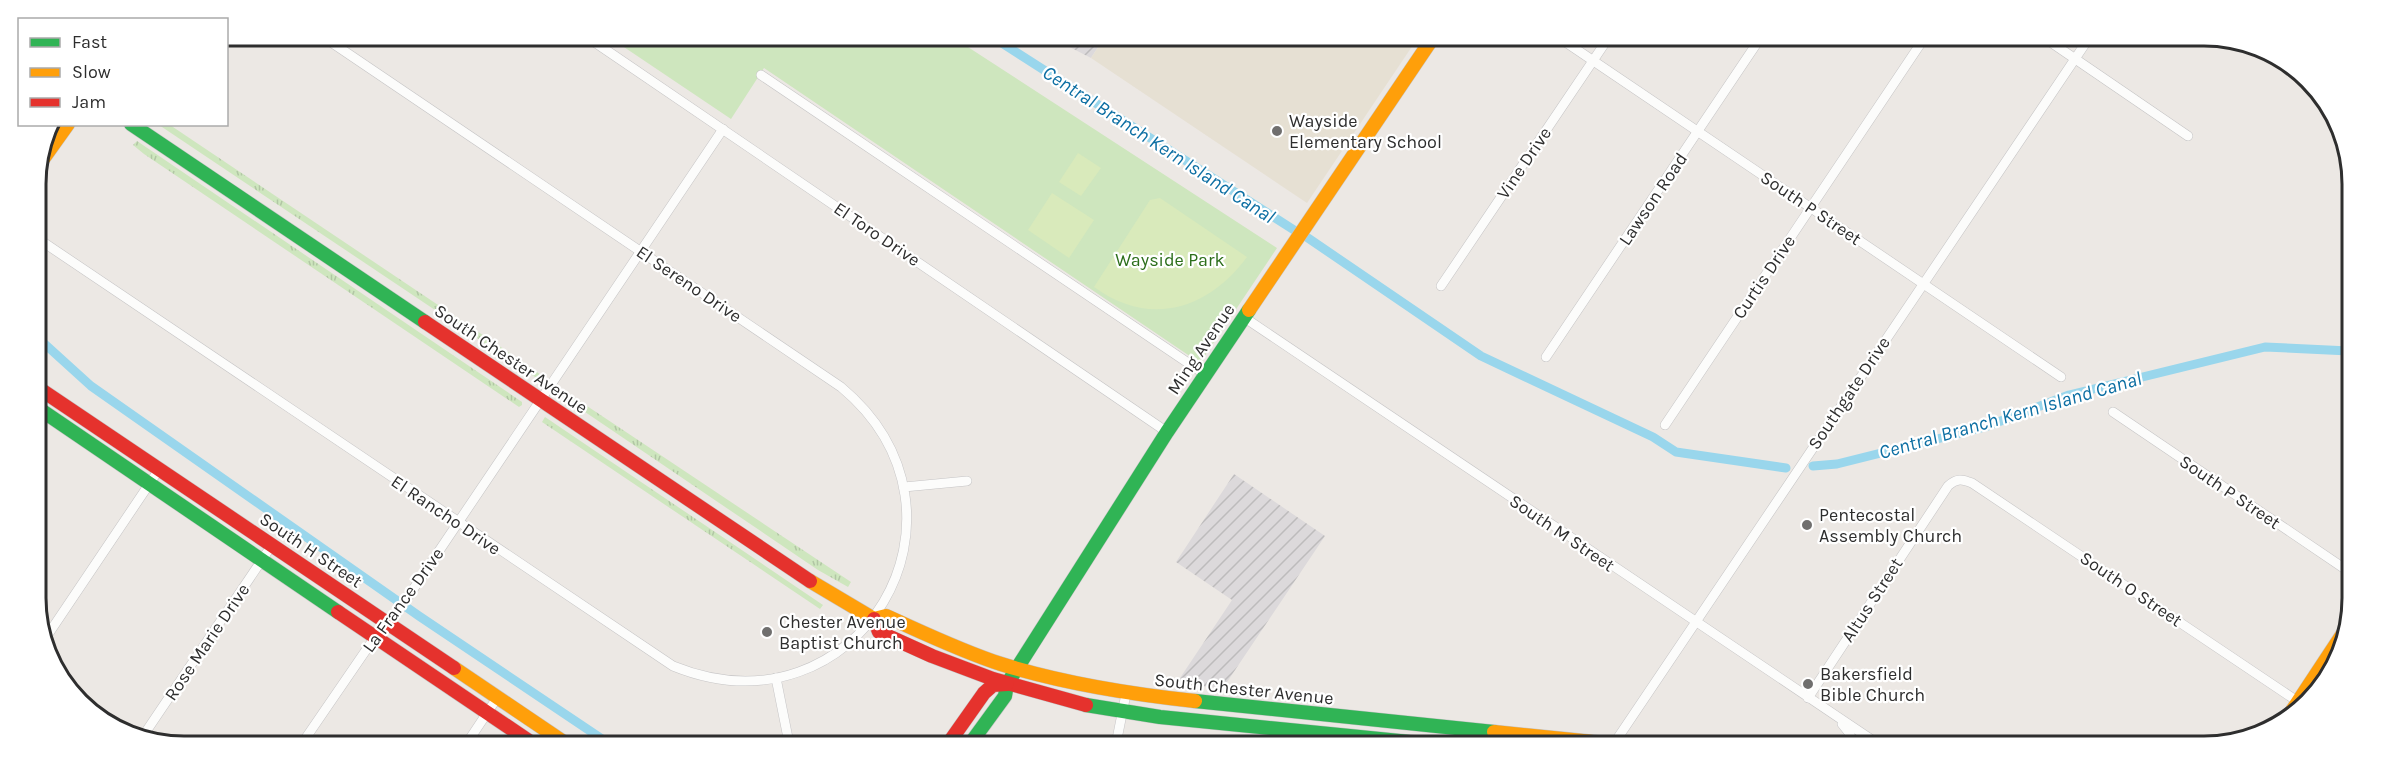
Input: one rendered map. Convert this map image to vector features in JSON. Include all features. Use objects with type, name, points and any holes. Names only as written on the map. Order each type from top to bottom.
[{"type":"main road","name":"Ming Avenue","points":[[976,736],[1005,696],[1007,684],[1016,668],[1167,432],[1427,46]]},
{"type":"main road","points":[[52,147],[67,126]]},
{"type":"main road","name":"South Chester Avenue","points":[[134,126],[814,584],[874,619],[879,632],[932,656],[1007,684],[1081,704],[1123,712],[1348,736]]},
{"type":"main road","name":"South H Street","points":[[46,393],[554,736]]},
{"type":"main road","name":"South H Street","points":[[46,414],[522,736]]},
{"type":"main road","name":"South Chester Avenue","points":[[874,619],[886,616],[959,648],[1016,668],[1084,687],[1126,694],[1526,736]]},
{"type":"main road","points":[[2298,700],[2333,648]]},
{"type":"main road","points":[[954,736],[984,693],[993,686],[1007,684]]},
{"type":"street","name":"South P Street","points":[[1571,46],[2061,377]]},
{"type":"street","name":"Vine Drive","points":[[1441,286],[1603,46]]},
{"type":"street","name":"Lawson Road","points":[[1546,357],[1755,46]]},
{"type":"street","name":"Curtis Drive","points":[[1665,425],[1919,46]]},
{"type":"street","points":[[2057,46],[2188,136]]},
{"type":"street","name":"Southgate Drive","points":[[1622,736],[1695,622],[2083,46]]},
{"type":"street","name":"El Sereno Drive","points":[[338,47],[855,398],[889,444],[904,487],[907,520],[903,555],[890,590],[874,619]]},
{"type":"street","name":"El Toro Drive","points":[[601,47],[1167,432]]},
{"type":"street","points":[[761,75],[1206,375]]},
{"type":"street","name":"La France Drive","points":[[307,736],[375,637],[389,624],[408,597],[723,129]]},
{"type":"street","name":"El Rancho Drive","points":[[47,245],[673,666],[701,676],[728,681],[745,682],[794,674],[828,658],[844,647],[874,619]]},
{"type":"street","name":"South M Street","points":[[1245,318],[1865,736]]},
{"type":"street","name":"South P Street","points":[[2113,412],[2342,567]]},
{"type":"street","points":[[51,631],[160,468]]},
{"type":"street","name":"Altus Street","points":[[1808,698],[1948,486],[1962,479]]},
{"type":"street","name":"South O Street","points":[[1962,479],[1972,483],[2297,701]]},
{"type":"street","points":[[904,487],[967,481]]},
{"type":"street","name":"Rose Marie Drive","points":[[146,731],[272,545]]},
{"type":"street","points":[[776,678],[788,736]]},
{"type":"street","points":[[1118,736],[1126,694]]},
{"type":"street","points":[[472,736],[497,698]]},
{"type":"street","points":[[1839,719],[1850,736]]},
{"type":"street","points":[[1412,736],[1416,725]]},
{"type":"shaded area","name":"Wayside Elementary School","points":[[1412,46],[1307,203],[1091,58],[1098,47]]},
{"type":"shaded area","points":[[1069,47],[1098,47],[1091,58]]},
{"type":"shaded area","points":[[1234,474],[1325,536],[1223,688],[1176,684],[1232,600],[1176,562]]},
{"type":"green space","name":"Wayside Park","points":[[624,47],[967,47],[1277,248],[1200,363],[764,68],[731,119]]},
{"type":"green space","points":[[160,126],[171,126],[517,358],[541,375],[538,379]]},
{"type":"green space","points":[[137,141],[522,402],[522,405],[519,407],[144,154],[133,145]]},
{"type":"green space","points":[[1078,153],[1101,168],[1081,196],[1059,182]]},
{"type":"green space","points":[[1052,193],[1094,220],[1069,258],[1028,230]]},
{"type":"green space","points":[[1160,198],[1247,257],[1232,275],[1197,300],[1177,307],[1157,309],[1136,307],[1115,300],[1094,287],[1150,200]]},
{"type":"green space","points":[[563,390],[851,582],[848,587],[818,570],[560,395]]},
{"type":"green space","points":[[545,417],[823,605],[820,609],[542,422]]},
{"type":"waterway","name":"Central Branch Kern Island Canal","points":[[1007,47],[1294,230]]},
{"type":"waterway","name":"Central Branch Kern Island Canal","points":[[1308,238],[1481,356],[1653,437],[1676,452],[1786,468]]},
{"type":"waterway","points":[[47,346],[91,386],[419,616],[598,736]]},
{"type":"waterway","name":"Central Branch Kern Island Canal","points":[[1813,466],[1837,464],[1985,427],[2069,395],[2265,347],[2342,351]]},
{"type":"traffic: fast","points":[[134,126],[425,322]]},
{"type":"traffic: fast","points":[[976,736],[1005,696],[1007,684],[1167,432],[1249,310]]},
{"type":"traffic: fast","points":[[46,414],[338,612]]},
{"type":"traffic: fast","points":[[1195,701],[1494,732]]},
{"type":"traffic: fast","points":[[1086,705],[1160,717],[1350,736]]},
{"type":"traffic: slow","points":[[1249,310],[1427,46]]},
{"type":"traffic: slow","points":[[52,147],[67,126]]},
{"type":"traffic: slow","points":[[810,581],[874,619],[886,616],[957,648],[1001,664],[1097,687],[1195,701]]},
{"type":"traffic: slow","points":[[2302,696],[2333,649]]},
{"type":"traffic: slow","points":[[454,668],[555,736]]},
{"type":"traffic: slow","points":[[1494,732],[1534,736]]},
{"type":"traffic: jam","points":[[425,322],[810,581]]},
{"type":"traffic: jam","points":[[46,393],[454,668]]},
{"type":"traffic: jam","points":[[338,612],[522,736]]},
{"type":"traffic: jam","points":[[874,619],[879,632],[932,656],[993,679],[1086,705]]},
{"type":"traffic: jam","points":[[954,736],[984,693],[993,685],[1007,684]]},
{"type":"place","name":"Wayside Elementary School","points":[[1277,131]]},
{"type":"place","name":"Pentecostal Assembly Church","points":[[1807,525]]},
{"type":"place","name":"Chester Avenue Baptist Church","points":[[767,632]]},
{"type":"place","name":"Bakersfield Bible Church","points":[[1808,684]]}]
